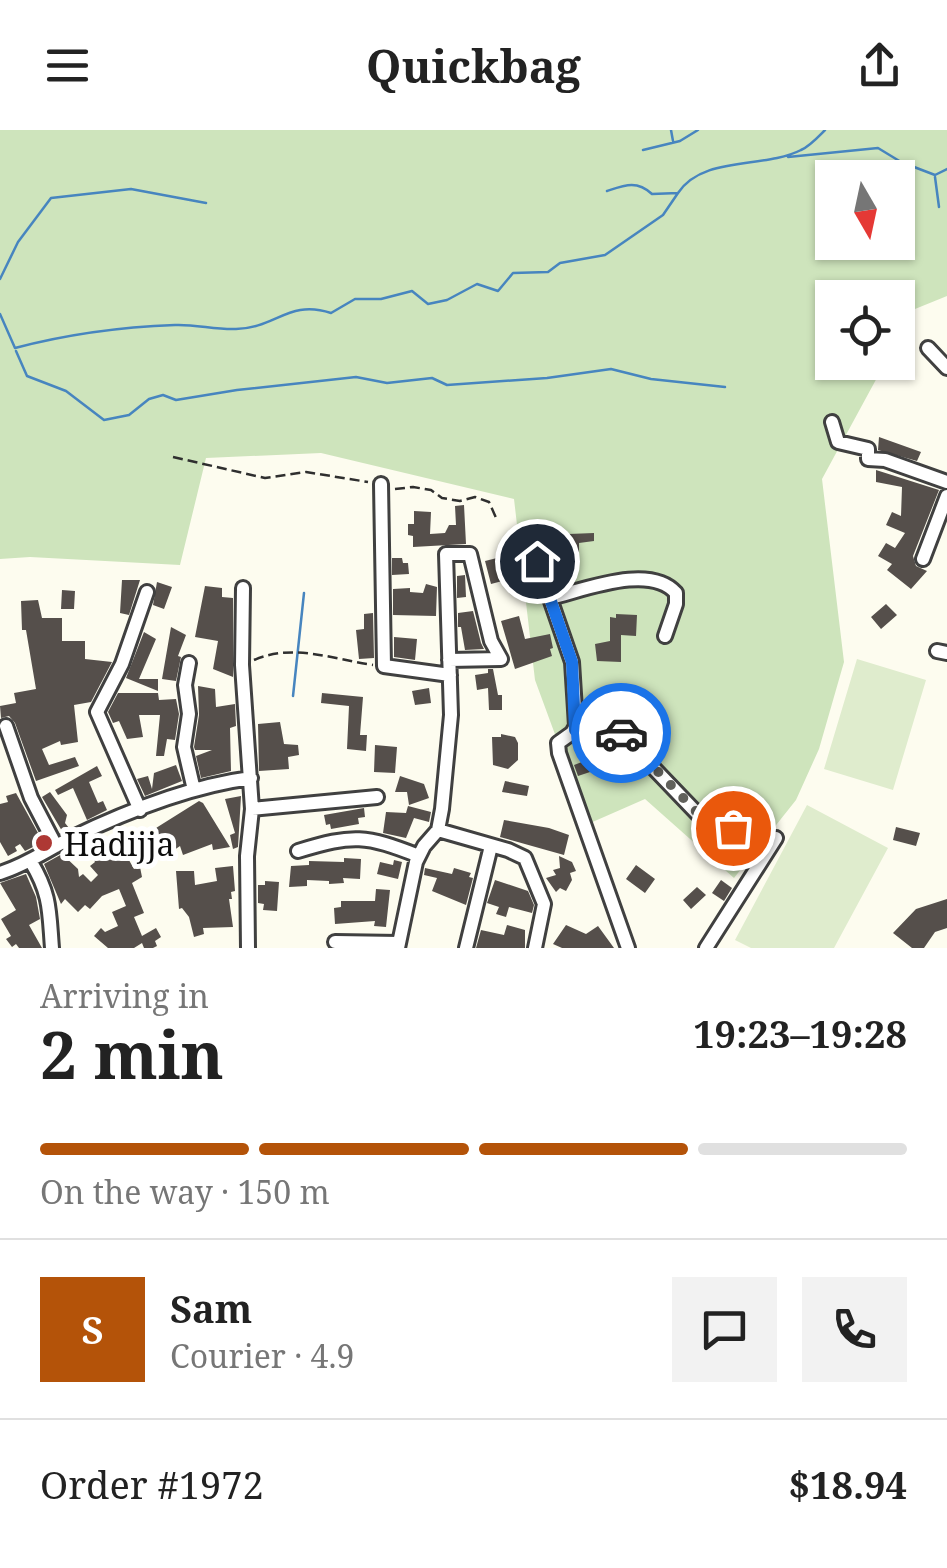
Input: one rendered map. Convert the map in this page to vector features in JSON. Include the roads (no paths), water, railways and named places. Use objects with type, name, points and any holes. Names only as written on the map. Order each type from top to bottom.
[{"type":"street","points":[[928,348],[947,368]]},
{"type":"street","points":[[832,422],[838,442],[868,449],[868,459],[885,460],[947,482]]},
{"type":"street","points":[[335,942],[398,946],[419,856],[438,830],[450,729],[450,667],[446,554],[470,554],[491,641],[501,659],[450,667],[384,666],[380,484]]},
{"type":"street","points":[[923,559],[947,496]]},
{"type":"street","points":[[537,561],[572,662],[575,730]]},
{"type":"street","points":[[550,598],[618,581],[659,580],[676,593],[664,636]]},
{"type":"street","points":[[243,588],[242,665],[252,809],[247,856],[248,948]]},
{"type":"street","points":[[140,810],[97,712],[122,664],[147,592]]},
{"type":"street","points":[[189,664],[185,685],[189,714],[184,747],[194,790]]},
{"type":"street","points":[[6,726],[31,798],[56,846]]},
{"type":"street","points":[[628,948],[558,743],[575,730],[620,733],[723,835],[751,804]]},
{"type":"street","points":[[0,872],[31,862],[56,846],[140,810],[215,782],[251,778]]},
{"type":"street","points":[[252,809],[377,798]]},
{"type":"street","points":[[438,830],[521,855],[535,878],[544,911],[536,948]]},
{"type":"street","points":[[298,851],[345,838],[365,838],[419,856]]},
{"type":"street","points":[[706,948],[776,838]]},
{"type":"street","points":[[466,948],[491,846]]},
{"type":"street","points":[[31,862],[51,906],[52,948]]},
{"type":"waterway","points":[[671,130],[673,141]]},
{"type":"waterway","points":[[643,150],[680,141],[698,130]]},
{"type":"waterway","points":[[607,191],[631,185],[652,194],[678,193],[703,173],[801,150],[825,130]]},
{"type":"waterway","points":[[788,157],[878,148],[935,175],[947,169]]},
{"type":"waterway","points":[[935,177],[939,207]]},
{"type":"waterway","points":[[0,279],[18,242],[51,198],[131,189],[206,203]]},
{"type":"waterway","points":[[0,314],[15,348],[134,327],[250,327],[304,309],[331,313],[355,299],[381,299],[412,291],[428,304],[447,300],[477,284],[498,291],[513,273],[548,272],[560,263],[605,255],[663,215],[678,193]]},
{"type":"waterway","points":[[16,351],[27,376],[66,391],[104,420],[129,415],[149,399],[163,395],[176,400],[356,377],[387,383],[432,378],[447,385],[611,369],[651,379],[725,387]]},
{"type":"waterway","points":[[293,696],[304,593]]},
{"type":"place","name":"Hadijja","points":[[44,843]]}]
